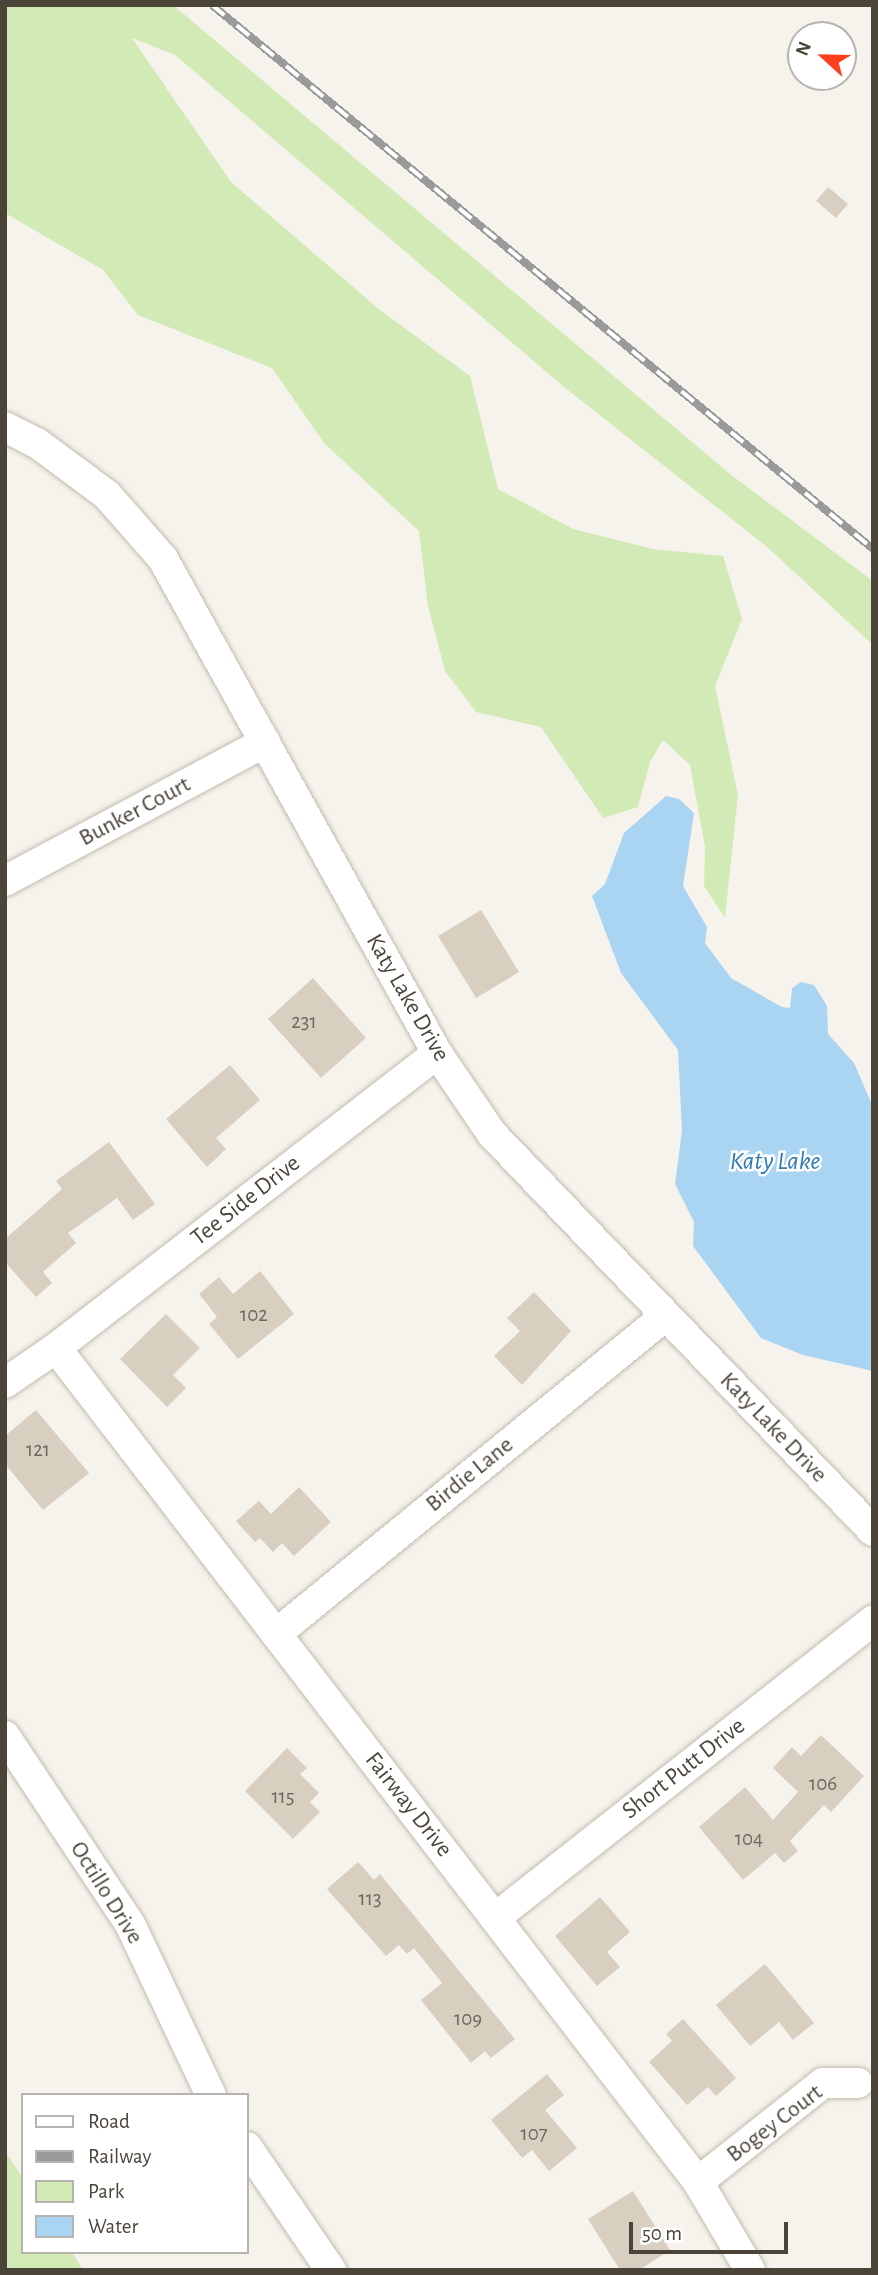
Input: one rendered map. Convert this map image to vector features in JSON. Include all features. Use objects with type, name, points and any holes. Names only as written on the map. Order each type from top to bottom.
[{"type":"street","name":"Katy Lake Drive","points":[[5,426],[37,443],[107,495],[163,559],[436,1053],[492,1134],[664,1317],[873,1531]]},
{"type":"street","name":"Bunker Court","points":[[5,881],[265,742]]},
{"type":"street","name":"Tee Side Drive","points":[[5,1383],[56,1348],[436,1053]]},
{"type":"street","name":"Birdie Lane","points":[[276,1634],[664,1317]]},
{"type":"street","name":"Fairway Drive","points":[[56,1348],[698,2182],[750,2270]]},
{"type":"street","name":"Short Putt Drive","points":[[495,1918],[873,1621]]},
{"type":"street","name":"Octillo Drive","points":[[5,1736],[130,1924],[210,2093]]},
{"type":"street","name":"Bogey Court","points":[[698,2182],[823,2083],[858,2083]]},
{"type":"street","points":[[248,2148],[331,2270]]},
{"type":"green space","points":[[5,5],[173,5],[730,474],[873,581],[873,645],[766,546],[564,387],[175,55],[132,38],[231,182],[380,310],[470,376],[498,489],[573,529],[653,549],[723,556],[742,619],[715,686],[738,795],[725,918],[704,886],[705,847],[690,765],[663,740],[650,762],[638,807],[603,818],[541,727],[476,712],[445,671],[428,606],[419,531],[325,444],[272,368],[138,315],[103,270],[5,213]]},
{"type":"green space","points":[[5,2151],[21,2175],[21,2254],[73,2254],[83,2270],[5,2270]]},
{"type":"water","name":"Katy Lake","points":[[666,796],[679,799],[694,813],[683,886],[707,927],[705,943],[731,978],[782,1007],[790,1008],[792,988],[801,982],[814,985],[827,1006],[828,1034],[854,1063],[873,1107],[873,1371],[803,1355],[761,1338],[693,1246],[694,1222],[675,1184],[682,1131],[678,1050],[621,973],[592,896],[605,884],[624,833]]},
{"type":"building","points":[[828,187],[848,204],[836,218],[816,201]]},
{"type":"building","points":[[481,910],[519,972],[476,998],[438,936]]},
{"type":"building","points":[[313,978],[366,1038],[321,1078],[268,1019]]},
{"type":"building","points":[[230,1065],[260,1100],[216,1138],[226,1149],[207,1167],[166,1119]]},
{"type":"building","points":[[109,1142],[155,1204],[133,1220],[117,1198],[68,1233],[76,1243],[43,1272],[52,1283],[36,1297],[5,1262],[5,1239],[62,1189],[56,1181]]},
{"type":"building","points":[[260,1271],[294,1314],[238,1359],[209,1324],[217,1317],[199,1294],[219,1277],[233,1294]]},
{"type":"building","points":[[534,1292],[571,1331],[522,1385],[494,1356],[520,1331],[507,1318]]},
{"type":"building","points":[[166,1314],[200,1348],[173,1375],[186,1388],[167,1407],[120,1359]]},
{"type":"building","points":[[36,1410],[89,1473],[43,1510],[5,1464],[5,1436]]},
{"type":"building","points":[[299,1487],[331,1522],[294,1556],[282,1543],[273,1552],[260,1538],[255,1542],[236,1521],[259,1501],[271,1514]]},
{"type":"building","points":[[821,1735],[864,1776],[831,1812],[824,1805],[790,1841],[798,1851],[784,1863],[775,1853],[743,1880],[699,1827],[745,1787],[773,1820],[798,1792],[773,1768],[792,1747],[801,1756]]},
{"type":"building","points":[[287,1748],[307,1768],[300,1774],[319,1793],[310,1802],[320,1812],[293,1839],[245,1791]]},
{"type":"building","points":[[358,1862],[374,1880],[380,1874],[515,2039],[491,2058],[485,2051],[471,2063],[421,2000],[442,1983],[414,1948],[407,1954],[399,1945],[386,1956],[327,1889]]},
{"type":"building","points":[[600,1897],[630,1932],[607,1952],[620,1967],[597,1986],[555,1936]]},
{"type":"building","points":[[765,1964],[814,2023],[793,2040],[779,2022],[750,2046],[716,2005]]},
{"type":"building","points":[[683,2019],[736,2078],[716,2096],[708,2087],[687,2105],[649,2062],[672,2041],[666,2034]]},
{"type":"building","points":[[547,2074],[564,2095],[545,2110],[577,2148],[549,2171],[532,2150],[522,2158],[491,2120]]},
{"type":"building","points":[[633,2191],[670,2250],[639,2270],[620,2270],[588,2219]]},
{"type":"railway","points":[[212,5],[873,549]]}]
